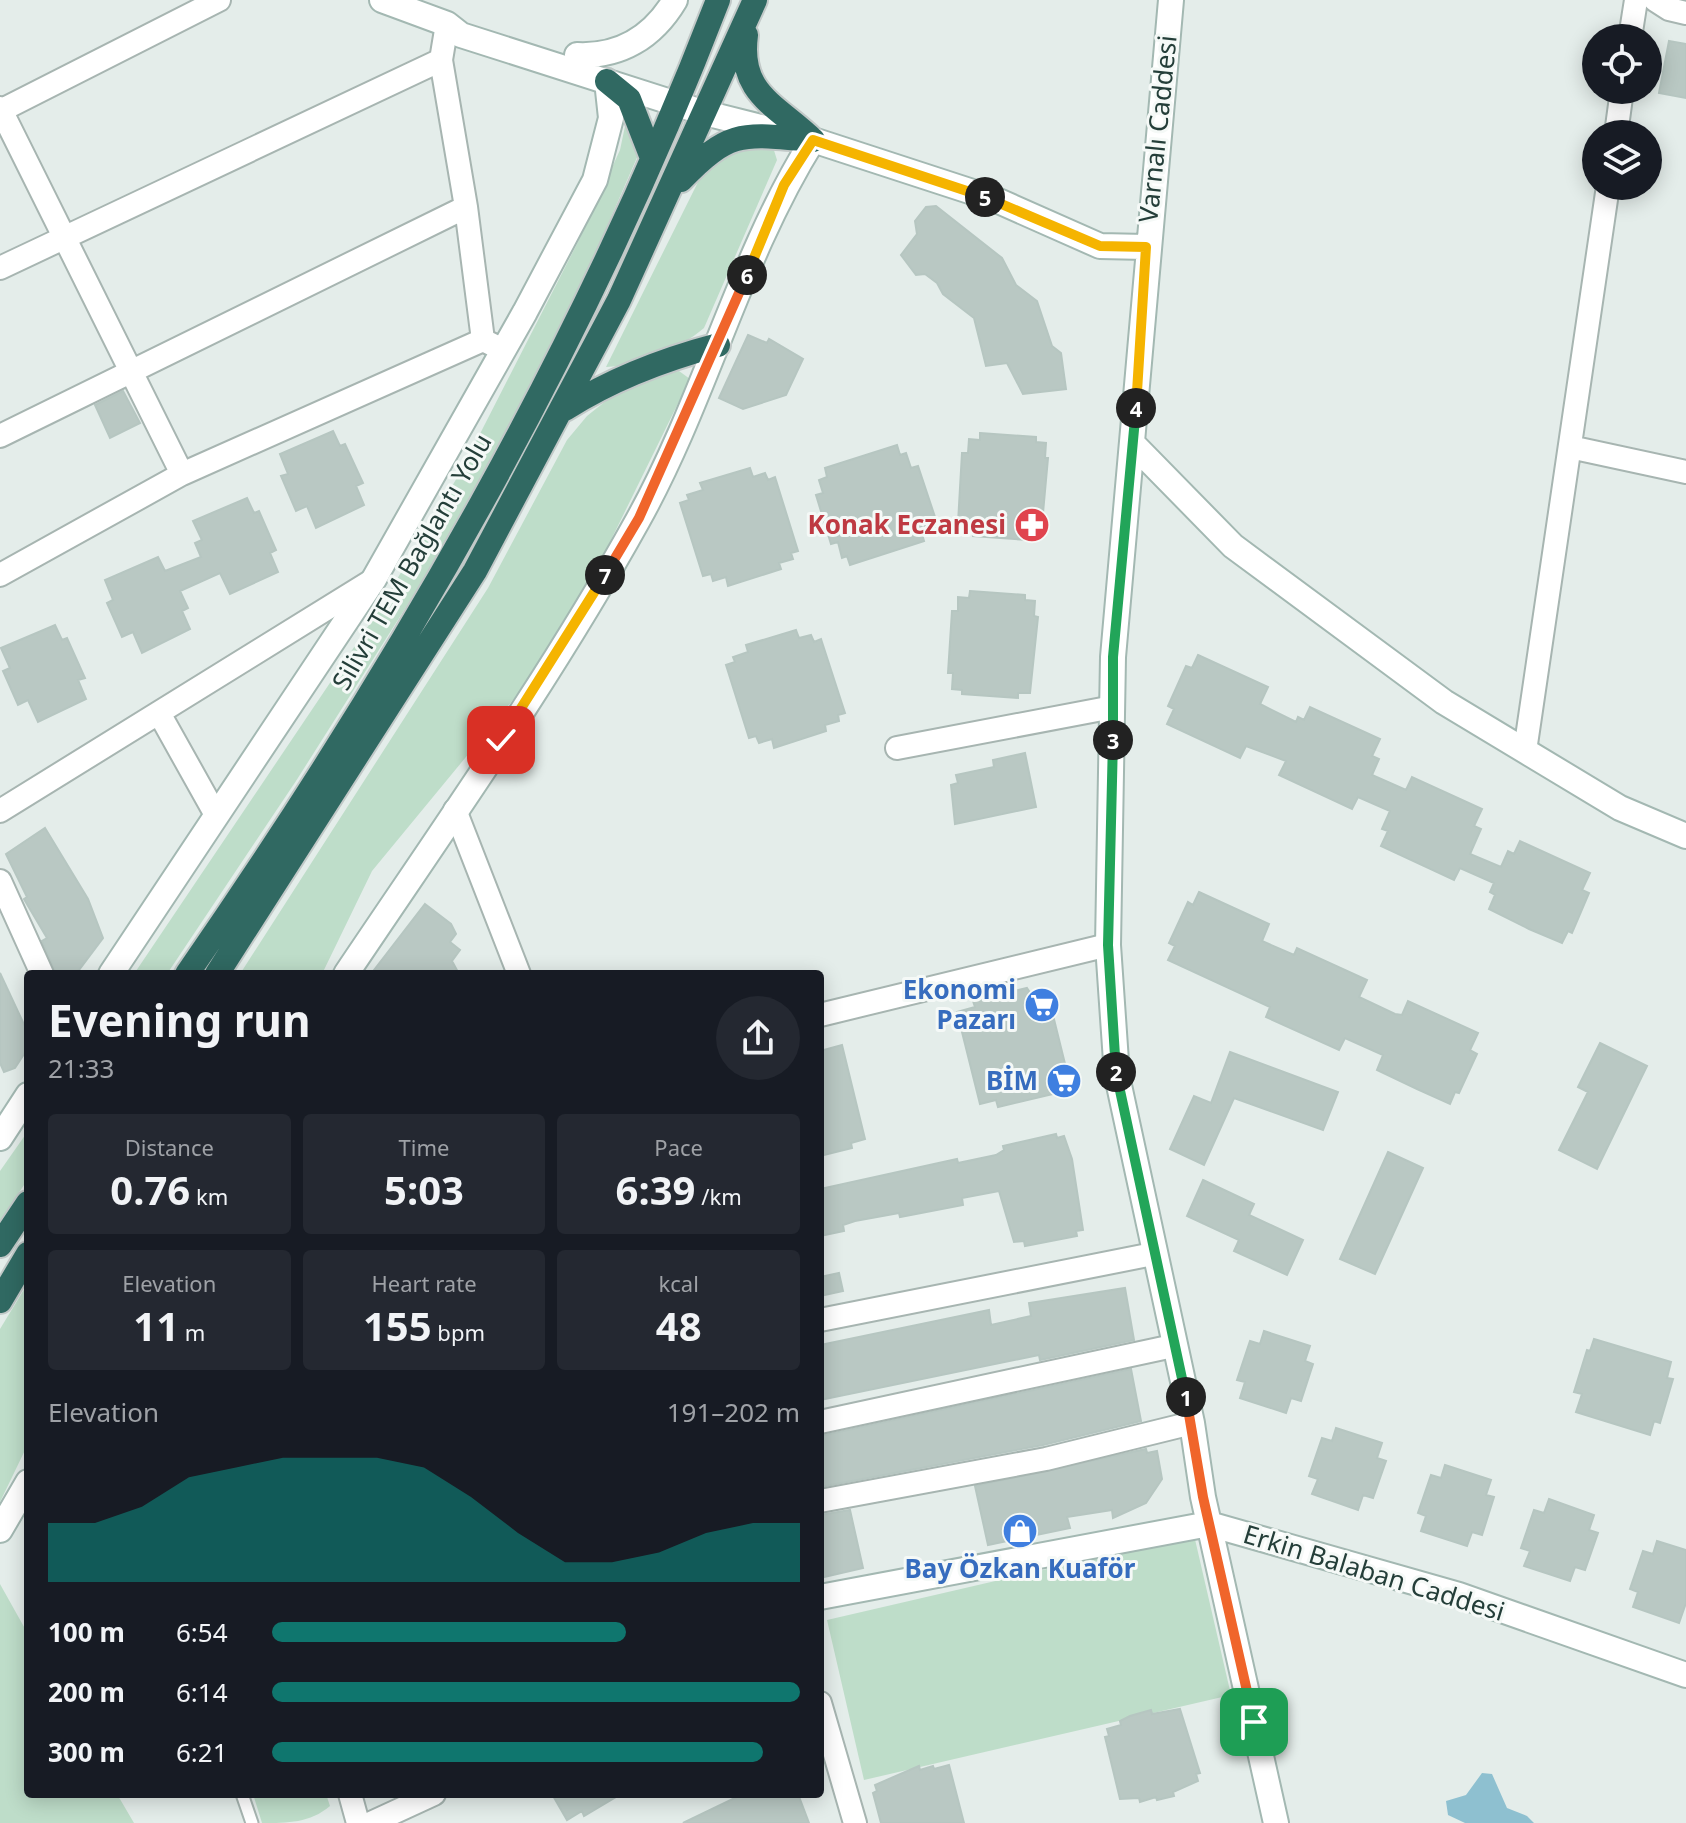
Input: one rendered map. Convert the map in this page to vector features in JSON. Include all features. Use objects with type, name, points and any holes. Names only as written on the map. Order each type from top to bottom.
[{"type":"highway","points":[[680,95],[718,0]]},
{"type":"highway","points":[[708,105],[752,9]]},
{"type":"highway","points":[[752,9],[744,59],[753,84],[766,100],[813,140]]},
{"type":"highway","points":[[607,81],[629,99],[652,158]]},
{"type":"highway","name":"Silivri TEM Bağlantı Yolu","points":[[190,970],[365,700],[479,511],[592,287],[680,95]]},
{"type":"highway","name":"Silivri TEM Bağlantı Yolu","points":[[220,970],[475,571],[563,410],[671,191],[708,105]]},
{"type":"highway","points":[[671,191],[707,154],[736,137],[756,135],[813,140]]},
{"type":"highway","points":[[563,410],[598,388],[685,354],[718,345]]},
{"type":"highway","points":[[0,1245],[24,1209]]},
{"type":"highway","points":[[0,1301],[24,1261]]},
{"type":"street","points":[[182,474],[0,110],[219,0]]},
{"type":"street","points":[[382,0],[447,24],[461,35],[607,81],[680,95]]},
{"type":"street","points":[[577,55],[607,54],[628,47],[655,28],[675,0]]},
{"type":"street","name":"Varnalı Caddesi","points":[[1171,0],[1146,247],[1133,444],[1113,657],[1108,945],[1117,1076],[1153,1254],[1192,1423],[1209,1524],[1276,1823]]},
{"type":"street","points":[[1632,24],[1636,0]]},
{"type":"street","points":[[1655,0],[1669,9],[1686,13]]},
{"type":"street","points":[[447,24],[466,22],[577,55],[708,105],[994,199],[1100,246],[1146,247]]},
{"type":"street","points":[[447,24],[441,60],[493,345]]},
{"type":"street","points":[[0,268],[441,60]]},
{"type":"street","points":[[114,970],[149,922],[216,815],[374,579],[493,345],[595,180],[611,118],[607,81]]},
{"type":"street","points":[[349,970],[547,670],[639,518],[718,345],[784,185],[813,140]]},
{"type":"street","points":[[1525,751],[1606,200]]},
{"type":"street","points":[[0,436],[466,207]]},
{"type":"street","points":[[0,575],[182,474],[493,345]]},
{"type":"street","points":[[1133,444],[1233,546],[1444,702],[1620,808],[1686,836]]},
{"type":"street","points":[[1570,447],[1686,472]]},
{"type":"street","points":[[0,811],[374,579]]},
{"type":"street","points":[[897,748],[1113,707]]},
{"type":"street","points":[[159,713],[216,815]]},
{"type":"street","points":[[455,810],[517,970]]},
{"type":"street","points":[[0,881],[40,970]]},
{"type":"street","points":[[824,1014],[1108,945]]},
{"type":"street","points":[[0,1138],[24,1101]]},
{"type":"street","points":[[824,1319],[1153,1254]]},
{"type":"street","points":[[824,1421],[1173,1346]]},
{"type":"street","points":[[824,1500],[1046,1459],[1192,1423]]},
{"type":"street","points":[[0,1530],[24,1489]]},
{"type":"street","name":"Erkin Balaban Caddesi","points":[[824,1596],[1209,1524],[1459,1595],[1686,1675]]},
{"type":"street","points":[[824,1717],[855,1823]]},
{"type":"street","points":[[351,1798],[358,1823]]},
{"type":"street","points":[[371,1823],[425,1798]]},
{"type":"lane","points":[[243,1798],[252,1823]]},
{"type":"green space","points":[[628,112],[639,153],[557,341],[451,536],[296,781],[170,970],[137,970],[377,613],[461,471],[578,242],[620,150]]},
{"type":"green space","points":[[772,144],[777,160],[704,328],[658,355],[606,367],[699,180],[714,161],[730,151]]},
{"type":"green space","points":[[679,371],[690,379],[581,601],[531,678],[372,871],[324,970],[243,970],[488,588],[567,440],[587,416],[612,396],[643,380]]},
{"type":"green space","points":[[24,1137],[24,1185],[0,1221],[0,1171]]},
{"type":"green space","points":[[24,1290],[24,1452],[0,1502],[0,1329]]},
{"type":"green space","points":[[1194,1535],[1231,1695],[864,1780],[827,1620]]},
{"type":"green space","points":[[0,1584],[24,1627],[24,1798],[119,1798],[134,1823],[0,1823]]},
{"type":"green space","points":[[254,1798],[327,1798],[330,1806],[307,1819],[262,1823]]},
{"type":"water","points":[[1482,1773],[1492,1774],[1507,1808],[1527,1816],[1534,1823],[1465,1823],[1448,1815],[1446,1801],[1466,1795]]},
{"type":"building","points":[[1669,41],[1686,44],[1686,98],[1662,94]]},
{"type":"building","points":[[936,206],[1002,258],[1016,285],[1037,301],[1052,346],[1061,353],[1066,389],[1023,394],[1007,363],[986,366],[974,318],[943,294],[937,283],[925,274],[916,275],[901,255],[917,234],[915,221],[926,207]]},
{"type":"building","points":[[748,335],[767,343],[769,339],[803,359],[786,395],[743,409],[719,398]]},
{"type":"building","points":[[123,391],[140,423],[110,438],[95,405]]},
{"type":"building","points":[[333,431],[340,446],[345,444],[363,483],[356,486],[364,505],[316,528],[307,506],[296,511],[281,476],[288,474],[280,454]]},
{"type":"building","points":[[980,433],[1036,437],[1036,442],[1046,443],[1045,458],[1048,458],[1041,535],[1029,534],[1028,540],[973,536],[973,532],[962,531],[963,521],[958,523],[962,453],[968,453],[969,439],[980,440]]},
{"type":"building","points":[[897,445],[900,455],[906,453],[911,468],[918,466],[939,529],[922,534],[924,541],[850,565],[847,556],[842,558],[838,542],[831,544],[816,495],[823,493],[819,480],[827,477],[825,468]]},
{"type":"building","points":[[750,468],[753,477],[765,473],[768,480],[775,477],[798,551],[791,553],[793,559],[779,563],[781,569],[728,586],[726,577],[713,581],[711,574],[703,576],[680,503],[689,500],[687,495],[703,490],[700,483]]},
{"type":"building","points":[[247,498],[254,513],[259,511],[276,550],[270,553],[278,572],[230,594],[220,573],[180,591],[188,608],[182,611],[190,629],[142,653],[133,632],[122,637],[107,603],[113,600],[105,580],[158,557],[165,571],[201,557],[195,543],[202,540],[193,521]]},
{"type":"building","points":[[970,591],[1025,595],[1025,600],[1035,601],[1034,616],[1038,617],[1030,693],[1018,693],[1018,698],[962,694],[962,690],[952,689],[953,673],[948,673],[952,611],[958,611],[958,597],[969,598]]},
{"type":"building","points":[[55,625],[62,640],[67,638],[85,678],[78,680],[86,699],[38,722],[28,700],[18,705],[3,671],[10,668],[1,648]]},
{"type":"building","points":[[796,630],[799,638],[811,635],[814,642],[821,639],[845,713],[838,715],[839,721],[825,725],[826,731],[774,748],[772,739],[759,743],[756,736],[749,738],[726,665],[735,662],[733,657],[748,652],[746,645]]},
{"type":"building","points":[[1198,655],[1268,687],[1260,704],[1296,722],[1298,717],[1304,720],[1310,707],[1380,739],[1372,756],[1379,759],[1372,775],[1406,790],[1412,777],[1482,809],[1474,826],[1481,829],[1470,854],[1501,867],[1508,851],[1514,854],[1520,841],[1590,873],[1582,890],[1589,893],[1572,933],[1568,931],[1562,943],[1529,929],[1489,909],[1495,895],[1490,892],[1494,883],[1460,868],[1454,880],[1381,846],[1388,831],[1382,829],[1390,811],[1358,797],[1352,809],[1279,775],[1286,761],[1246,746],[1240,758],[1167,724],[1174,709],[1168,706],[1186,666],[1192,668]]},
{"type":"building","points":[[1025,753],[1036,807],[955,824],[951,785],[958,783],[956,775],[994,767],[993,760]]},
{"type":"building","points":[[45,828],[88,899],[103,938],[79,970],[54,970],[42,941],[47,938],[24,899],[27,897],[6,854]]},
{"type":"building","points":[[1199,892],[1269,924],[1262,941],[1294,955],[1297,948],[1367,980],[1359,997],[1402,1015],[1408,1001],[1478,1033],[1470,1050],[1477,1054],[1459,1093],[1455,1092],[1450,1104],[1417,1089],[1377,1070],[1383,1055],[1345,1038],[1339,1050],[1266,1017],[1270,1007],[1168,960],[1175,946],[1169,943],[1188,902],[1193,905]]},
{"type":"building","points":[[425,904],[451,924],[456,934],[450,942],[460,950],[452,961],[457,970],[374,970]]},
{"type":"building","points":[[0,973],[24,1024],[24,1054],[15,1068],[4,1072],[0,1063]]},
{"type":"building","points":[[1027,988],[1031,994],[1047,991],[1070,1084],[1055,1088],[1057,1093],[998,1107],[996,1100],[980,1104],[957,1012],[975,1007],[973,1001]]},
{"type":"building","points":[[1600,1043],[1647,1066],[1597,1169],[1559,1150],[1588,1092],[1578,1087]]},
{"type":"building","points":[[842,1045],[865,1139],[851,1143],[852,1148],[824,1155],[824,1050]]},
{"type":"building","points":[[1230,1052],[1338,1092],[1323,1130],[1234,1098],[1204,1165],[1170,1149],[1194,1096],[1211,1103]]},
{"type":"building","points":[[1056,1134],[1057,1138],[1064,1136],[1072,1159],[1083,1230],[1076,1231],[1077,1236],[1025,1246],[1024,1241],[1014,1242],[999,1191],[962,1198],[963,1205],[900,1217],[899,1213],[855,1221],[843,1225],[844,1231],[824,1235],[824,1188],[957,1159],[958,1163],[996,1155],[1004,1150],[1003,1146]]},
{"type":"building","points":[[1388,1152],[1423,1168],[1375,1274],[1340,1259]]},
{"type":"building","points":[[1203,1180],[1254,1204],[1249,1215],[1303,1240],[1287,1275],[1234,1251],[1239,1240],[1187,1216]]},
{"type":"building","points":[[839,1273],[843,1291],[824,1295],[824,1276]]},
{"type":"building","points":[[1125,1288],[1134,1340],[1040,1360],[1039,1355],[824,1399],[824,1344],[989,1310],[991,1325],[1031,1316],[1029,1303]]},
{"type":"building","points":[[1264,1331],[1310,1346],[1305,1361],[1313,1364],[1301,1401],[1291,1398],[1286,1413],[1240,1398],[1245,1382],[1237,1380],[1250,1341],[1260,1344]]},
{"type":"building","points":[[1594,1339],[1671,1362],[1667,1378],[1673,1379],[1660,1423],[1654,1421],[1650,1435],[1576,1412],[1582,1394],[1574,1392],[1587,1350],[1590,1351]]},
{"type":"building","points":[[1131,1369],[1141,1421],[1043,1445],[824,1486],[824,1435]]},
{"type":"building","points":[[1336,1428],[1382,1443],[1377,1458],[1386,1461],[1373,1498],[1363,1495],[1358,1510],[1312,1494],[1318,1479],[1309,1476],[1322,1438],[1332,1441]]},
{"type":"building","points":[[1146,1449],[1147,1453],[1157,1451],[1162,1479],[1146,1503],[1113,1518],[1112,1510],[1067,1517],[1070,1528],[988,1545],[975,1486]]},
{"type":"building","points":[[1445,1465],[1491,1480],[1486,1495],[1494,1497],[1482,1535],[1472,1532],[1467,1546],[1421,1531],[1426,1516],[1418,1513],[1431,1475],[1441,1478]]},
{"type":"building","points":[[1549,1499],[1594,1515],[1589,1530],[1598,1533],[1585,1570],[1575,1567],[1570,1581],[1524,1566],[1530,1551],[1521,1548],[1534,1510],[1544,1513]]},
{"type":"building","points":[[850,1510],[863,1568],[824,1577],[824,1514]]},
{"type":"building","points":[[1657,1541],[1686,1550],[1686,1603],[1679,1623],[1633,1607],[1638,1592],[1630,1589],[1643,1551],[1653,1554]]},
{"type":"building","points":[[1180,1709],[1200,1773],[1196,1774],[1198,1781],[1173,1792],[1174,1796],[1157,1800],[1156,1797],[1140,1802],[1139,1798],[1120,1799],[1105,1737],[1109,1736],[1107,1729],[1121,1725],[1120,1721],[1130,1716],[1151,1710],[1152,1714]]},
{"type":"building","points":[[949,1765],[964,1823],[881,1823],[873,1793],[877,1791],[875,1785],[919,1766],[920,1770]]},
{"type":"building","points":[[554,1798],[614,1798],[584,1816],[582,1811],[567,1820]]},
{"type":"building","points":[[735,1798],[800,1798],[809,1823],[683,1823]]},
{"type":"place","name":"Konak Eczanesi","points":[[1032,525]]},
{"type":"place","name":"Ekonomi Pazarı","points":[[1042,1005]]},
{"type":"place","name":"BİM","points":[[1064,1081]]},
{"type":"place","name":"Bay Özkan Kuaför","points":[[1020,1531]]},
{"type":"route","points":[[501,740],[639,518],[718,345],[784,185],[813,140],[994,199],[1100,246],[1146,247],[1133,444],[1113,657],[1108,945],[1117,1076],[1192,1423],[1203,1497],[1254,1722]]}]
